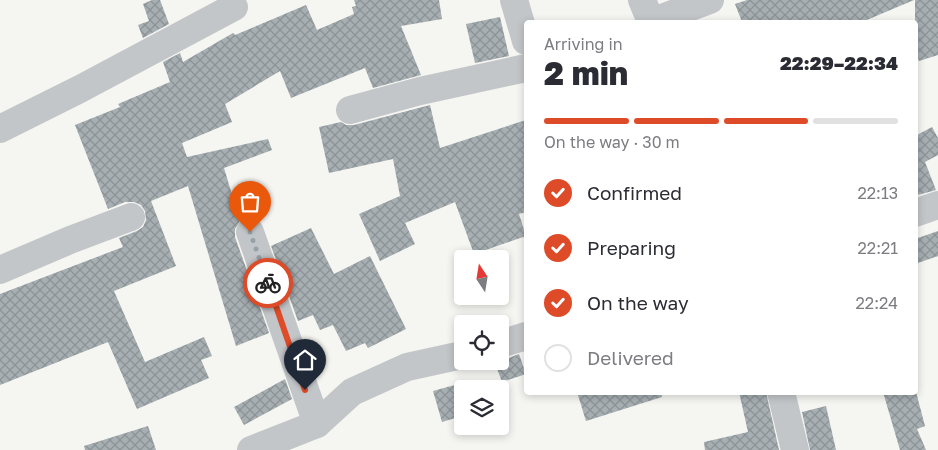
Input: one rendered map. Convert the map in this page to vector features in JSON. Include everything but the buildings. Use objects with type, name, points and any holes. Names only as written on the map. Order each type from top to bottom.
[{"type":"street","points":[[514,0],[524,34]]},
{"type":"street","points":[[642,0],[649,20]]},
{"type":"street","points":[[655,20],[710,0]]},
{"type":"street","points":[[0,129],[234,7]]},
{"type":"street","points":[[350,110],[420,90],[524,68]]},
{"type":"street","points":[[918,212],[938,205]]},
{"type":"street","points":[[0,270],[70,240],[131,217]]},
{"type":"street","points":[[250,232],[317,424]]},
{"type":"street","points":[[509,341],[524,337]]},
{"type":"street","points":[[251,450],[317,424],[352,392],[407,368],[454,357]]},
{"type":"street","points":[[782,395],[795,450]]},
{"type":"way so far","points":[[250,232],[268,283]]},
{"type":"route","points":[[268,283],[305,390]]}]
